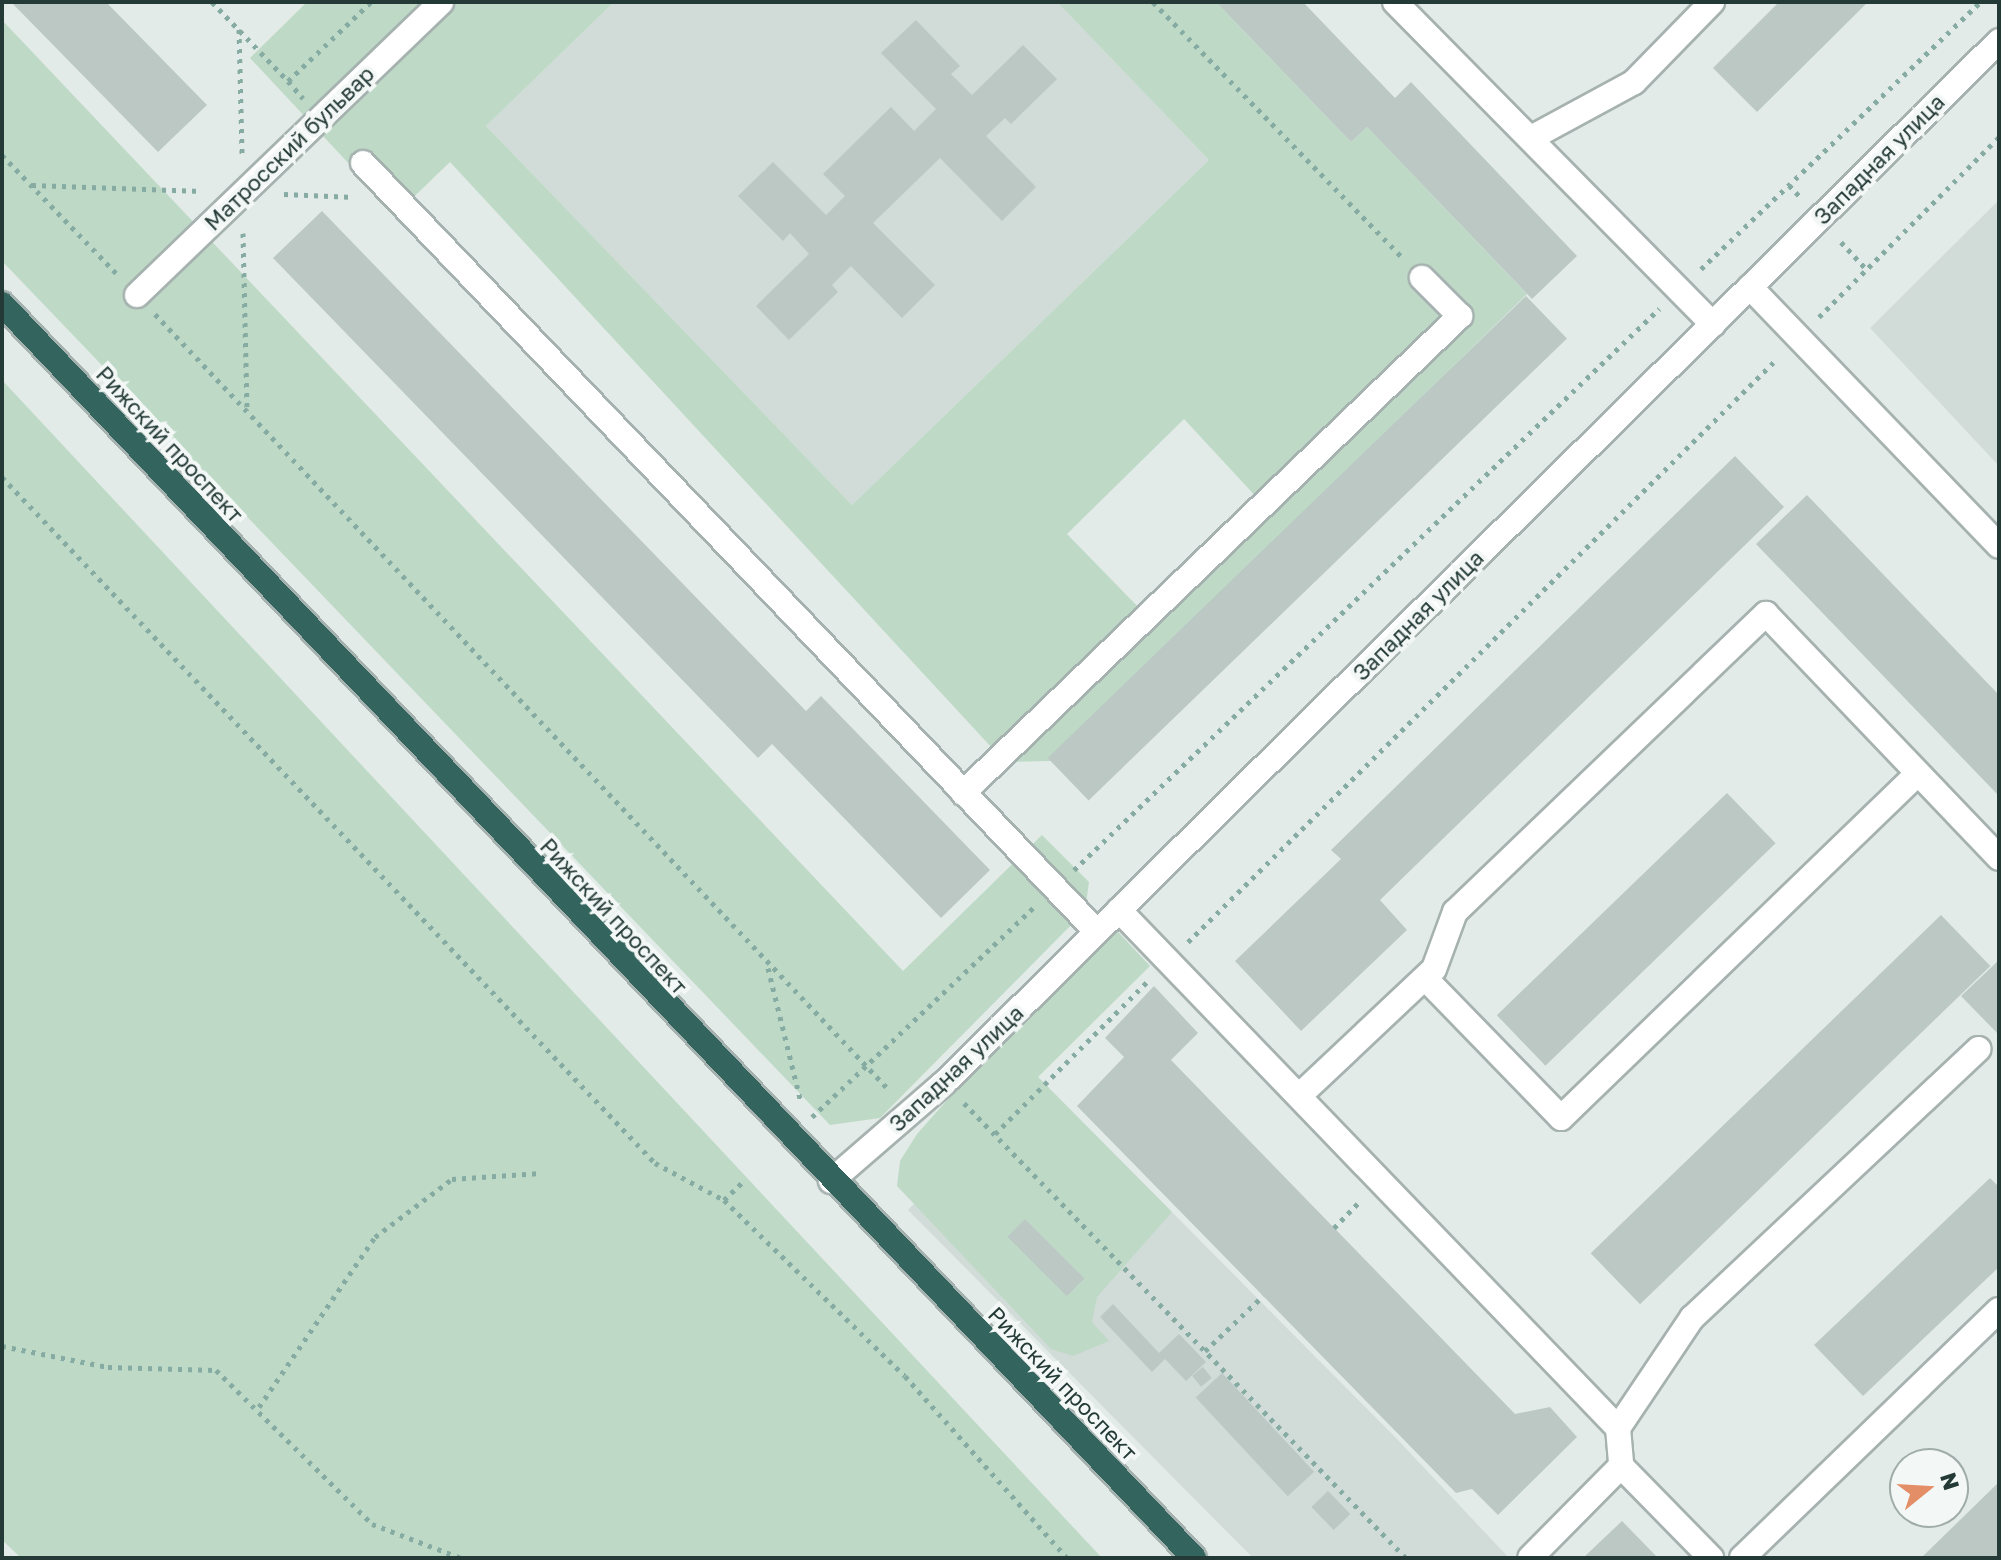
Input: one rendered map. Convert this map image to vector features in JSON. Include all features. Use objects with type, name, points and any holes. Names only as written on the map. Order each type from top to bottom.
[{"type":"highway","name":"Рижский проспект","points":[[2,304],[831,1181],[1194,1558]]},
{"type":"street","name":"Матросский бульвар","points":[[137,295],[441,2]]},
{"type":"street","points":[[1395,2],[1682,287],[1713,324]]},
{"type":"street","points":[[1531,138],[1634,82],[1712,2]]},
{"type":"street","name":"Западная улица","points":[[831,1181],[944,1083],[1999,41]]},
{"type":"street","points":[[363,163],[1097,932]]},
{"type":"street","points":[[963,793],[1460,316],[1422,278]]},
{"type":"street","points":[[1750,287],[1997,539]]},
{"type":"street","points":[[1299,1096],[1425,978],[1455,912],[1766,614],[1999,858]]},
{"type":"street","points":[[1425,978],[1561,1118],[1917,774]]},
{"type":"street","points":[[1119,910],[1618,1428]]},
{"type":"street","points":[[1711,1558],[1621,1466],[1618,1428],[1692,1318],[1978,1049]]},
{"type":"street","points":[[1742,1558],[1999,1310]]},
{"type":"street","points":[[1530,1558],[1621,1466]]},
{"type":"path","points":[[212,2],[288,81],[371,2]]},
{"type":"path","points":[[1153,2],[1422,278]]},
{"type":"path","points":[[767,966],[806,1122],[862,1066],[1056,887],[1980,2]]},
{"type":"path","points":[[995,1134],[1999,137]]},
{"type":"path","points":[[2,155],[862,1066],[893,1093],[904,1084]]},
{"type":"path","points":[[1841,242],[1866,269]]},
{"type":"path","points":[[2,477],[655,1163],[724,1200],[905,1376],[1067,1558]]},
{"type":"path","points":[[944,1083],[1406,1558]]},
{"type":"path","points":[[259,1407],[375,1237],[452,1179],[541,1173]]},
{"type":"path","points":[[724,1200],[745,1180]]},
{"type":"path","points":[[1334,1228],[1380,1181]]},
{"type":"path","points":[[1205,1351],[1263,1296]]},
{"type":"path","points":[[2,1346],[108,1367],[216,1370],[259,1407],[372,1524],[461,1558]]},
{"type":"shaded area","points":[[614,2],[1057,2],[1209,160],[852,505],[486,126]]},
{"type":"shaded area","points":[[1999,200],[1999,466],[1870,328]]},
{"type":"shaded area","points":[[1038,1077],[1397,1439],[1509,1558],[1253,1558],[908,1210]]},
{"type":"green space","points":[[307,2],[614,2],[486,126],[852,505],[1209,160],[1057,2],[1216,2],[1351,142],[1367,127],[1527,294],[1050,761],[1005,762],[450,162],[396,214],[250,58]],"holes":[[[1184,419],[1260,501],[1145,614],[1067,534]]]},
{"type":"green space","points":[[2,20],[903,971],[1042,835],[1089,882],[1085,911],[880,1118],[830,1125],[2,261]]},
{"type":"green space","points":[[2,380],[1102,1558],[21,1558],[2,1540]]},
{"type":"green space","points":[[1107,920],[1150,966],[1038,1077],[1172,1212],[1097,1297],[1092,1322],[1109,1341],[1073,1356],[1051,1349],[897,1186],[900,1161],[917,1134]]},
{"type":"building","points":[[11,2],[106,2],[207,105],[158,152]]},
{"type":"building","points":[[1216,2],[1303,2],[1395,98],[1411,82],[1577,256],[1532,299],[1367,127],[1351,142]]},
{"type":"building","points":[[1779,2],[1868,2],[1757,112],[1713,68]]},
{"type":"building","points":[[916,20],[960,66],[951,74],[972,95],[1023,45],[1057,79],[1011,124],[1005,118],[986,136],[1036,187],[1002,221],[940,158],[873,223],[935,285],[902,318],[851,266],[832,285],[838,292],[789,340],[756,306],[809,254],[790,233],[783,241],[738,196],[773,162],[826,215],[845,196],[823,174],[891,107],[914,131],[936,109],[881,53]]},
{"type":"building","points":[[322,211],[806,711],[821,696],[990,870],[941,918],[772,744],[758,758],[273,258]]},
{"type":"building","points":[[1526,296],[1567,338],[1089,800],[1048,758]]},
{"type":"building","points":[[1735,456],[1784,507],[1380,900],[1407,930],[1301,1031],[1235,961],[1341,859],[1331,850]]},
{"type":"building","points":[[1807,495],[1999,695],[1999,796],[1756,544]]},
{"type":"building","points":[[1727,793],[1776,843],[1545,1066],[1497,1015]]},
{"type":"building","points":[[1941,915],[1990,966],[1640,1304],[1591,1253]]},
{"type":"building","points":[[1999,960],[1999,1035],[1961,996]]},
{"type":"building","points":[[1154,986],[1198,1033],[1171,1060],[1515,1414],[1550,1407],[1577,1437],[1498,1515],[1472,1489],[1456,1493],[1077,1106],[1124,1057],[1105,1038]]},
{"type":"building","points":[[1990,1178],[1999,1187],[1999,1267],[1863,1396],[1814,1345]]},
{"type":"building","points":[[1025,1219],[1084,1278],[1067,1296],[1007,1237]]},
{"type":"building","points":[[1113,1304],[1159,1353],[1179,1334],[1206,1362],[1186,1381],[1165,1359],[1152,1372],[1100,1317]]},
{"type":"building","points":[[1203,1367],[1212,1378],[1201,1387],[1192,1376]]},
{"type":"building","points":[[1222,1373],[1314,1472],[1288,1496],[1196,1398]]},
{"type":"building","points":[[1999,1482],[1999,1558],[1921,1558],[1952,1528],[1969,1528],[1969,1511]]},
{"type":"building","points":[[1328,1491],[1350,1514],[1334,1530],[1311,1507]]},
{"type":"building","points":[[1622,1521],[1658,1558],[1583,1558]]}]
